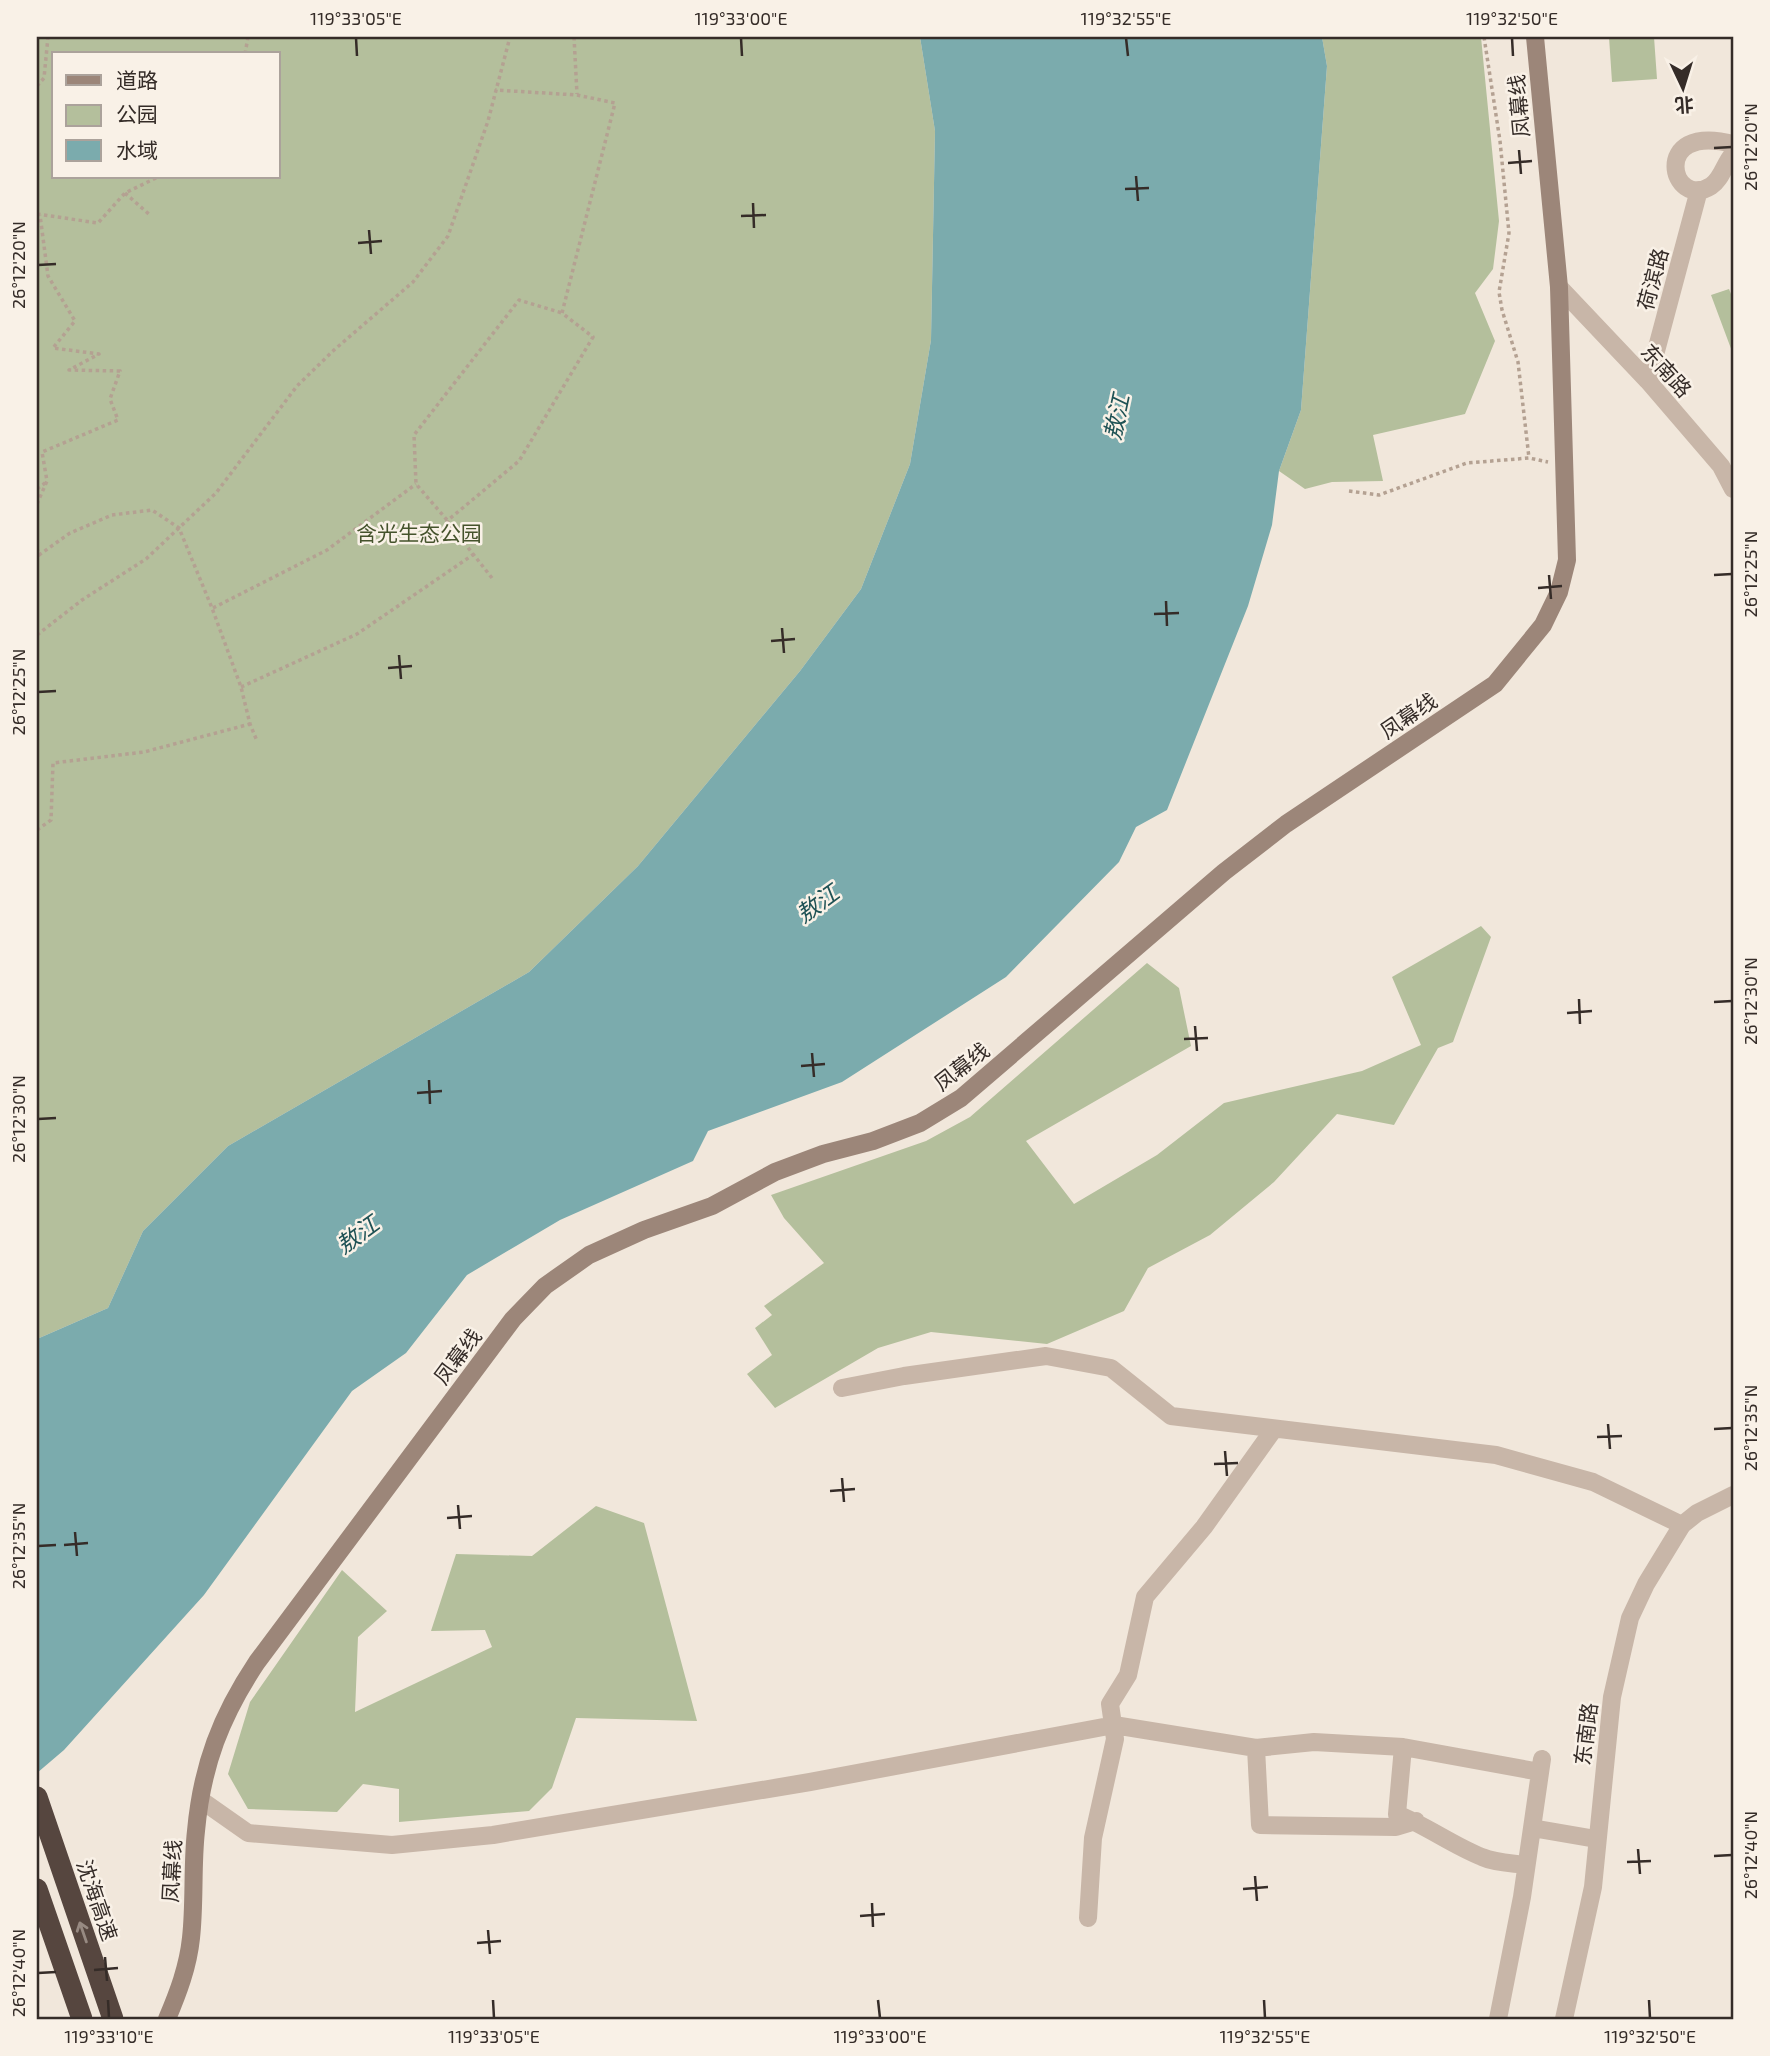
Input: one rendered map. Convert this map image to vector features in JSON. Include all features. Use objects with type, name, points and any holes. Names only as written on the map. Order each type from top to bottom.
[{"type":"highway","name":"沈海高速","points":[[37,1797],[113,2019]]},
{"type":"highway","points":[[37,1889],[82,2019]]},
{"type":"main road","name":"凤幕线","points":[[167,2019],[182,1982],[191,1939],[194,1854],[201,1800],[218,1732],[235,1695],[505,1330],[545,1286],[589,1255],[644,1230],[712,1206],[775,1172],[920,1124],[961,1098],[1223,872],[1286,824],[1495,684],[1543,625],[1559,592],[1567,561],[1559,287],[1535,37]]},
{"type":"street","points":[[1733,144],[1724,141],[1690,144],[1675,160],[1676,175],[1686,186],[1699,190],[1714,184],[1733,154]]},
{"type":"street","name":"荷滨路","points":[[1648,381],[1699,190]]},
{"type":"street","name":"东南路","points":[[1559,287],[1648,381],[1721,466],[1733,489]]},
{"type":"street","points":[[842,1388],[904,1376],[1046,1356],[1111,1368],[1171,1416],[1496,1455],[1593,1482],[1682,1525]]},
{"type":"street","points":[[1088,1919],[1093,1838],[1115,1740],[1110,1704],[1128,1675],[1146,1597],[1204,1527],[1274,1429]]},
{"type":"street","name":"东南路","points":[[1564,2019],[1589,1910],[1612,1697],[1624,1635],[1636,1601],[1682,1525],[1697,1513],[1733,1495]]},
{"type":"street","points":[[201,1800],[248,1833],[392,1845],[493,1835],[810,1782],[1114,1725],[1256,1748],[1314,1742],[1403,1747],[1541,1766],[1498,2019]]},
{"type":"street","points":[[1403,1747],[1397,1814],[1416,1821],[1485,1859],[1526,1865]]},
{"type":"street","points":[[1256,1748],[1261,1825],[1396,1827],[1416,1821]]},
{"type":"street","points":[[1532,1828],[1597,1839]]},
{"type":"path","points":[[37,86],[44,78],[48,37]]},
{"type":"path","points":[[37,635],[82,600],[146,559],[216,493],[297,386],[334,350],[413,282],[448,236],[488,121],[510,37]]},
{"type":"path","points":[[574,37],[577,95]]},
{"type":"path","points":[[1485,37],[1500,141],[1509,233],[1499,292],[1518,362],[1529,458]]},
{"type":"path","points":[[495,90],[577,95],[615,103],[562,313]]},
{"type":"path","points":[[37,504],[47,481],[42,452],[118,420],[110,399],[120,370],[69,370],[99,354],[53,348],[75,321],[48,276],[39,215],[98,223],[125,193],[156,178]]},
{"type":"path","points":[[125,193],[151,216]]},
{"type":"path","points":[[447,521],[519,461],[593,337],[562,313],[519,300],[414,435],[416,484],[492,578]]},
{"type":"path","points":[[1349,491],[1379,495],[1467,463],[1529,458],[1549,462],[1565,471]]},
{"type":"path","points":[[37,489],[47,481]]},
{"type":"path","points":[[212,608],[327,550],[416,484]]},
{"type":"path","points":[[37,548],[39,555],[70,533],[112,515],[152,510],[179,528],[241,687],[257,741]]},
{"type":"path","points":[[241,687],[357,634],[474,554]]},
{"type":"path","points":[[37,830],[51,820],[53,763],[144,752],[250,724]]},
{"type":"green space","name":"含光生态公园","points":[[37,37],[920,37],[935,131],[931,340],[910,464],[861,589],[800,671],[638,866],[529,972],[228,1146],[143,1231],[108,1308],[37,1339]]},
{"type":"green space","points":[[1322,37],[1481,37],[1499,221],[1493,269],[1475,293],[1495,341],[1465,414],[1373,435],[1383,481],[1332,482],[1305,489],[1279,471],[1301,410],[1327,66]]},
{"type":"green space","points":[[1609,37],[1654,37],[1657,79],[1612,82]]},
{"type":"green space","points":[[1729,289],[1733,299],[1733,354],[1711,295]]},
{"type":"green space","points":[[1481,926],[1491,937],[1453,1042],[1438,1048],[1394,1125],[1337,1114],[1274,1182],[1210,1235],[1148,1268],[1124,1311],[1047,1344],[931,1332],[878,1348],[775,1408],[747,1374],[772,1355],[755,1328],[772,1315],[764,1306],[824,1263],[784,1218],[771,1195],[926,1141],[970,1117],[1147,963],[1179,988],[1191,1046],[1026,1141],[1074,1204],[1157,1155],[1224,1103],[1362,1071],[1421,1045],[1392,977]]},
{"type":"green space","points":[[596,1506],[644,1523],[697,1721],[576,1718],[552,1788],[529,1811],[399,1822],[399,1789],[363,1784],[337,1812],[248,1809],[228,1774],[250,1702],[342,1570],[387,1611],[358,1637],[355,1712],[492,1647],[485,1630],[431,1631],[456,1554],[532,1556]]},
{"type":"water","name":"敖江","points":[[920,37],[1322,37],[1327,66],[1301,410],[1279,471],[1272,525],[1248,606],[1167,810],[1136,827],[1119,862],[1006,977],[842,1082],[708,1131],[693,1161],[560,1220],[467,1275],[406,1353],[352,1391],[204,1595],[64,1750],[37,1773],[37,1339],[108,1308],[143,1231],[228,1146],[529,972],[638,866],[800,671],[861,589],[910,464],[931,340],[935,131]]}]
